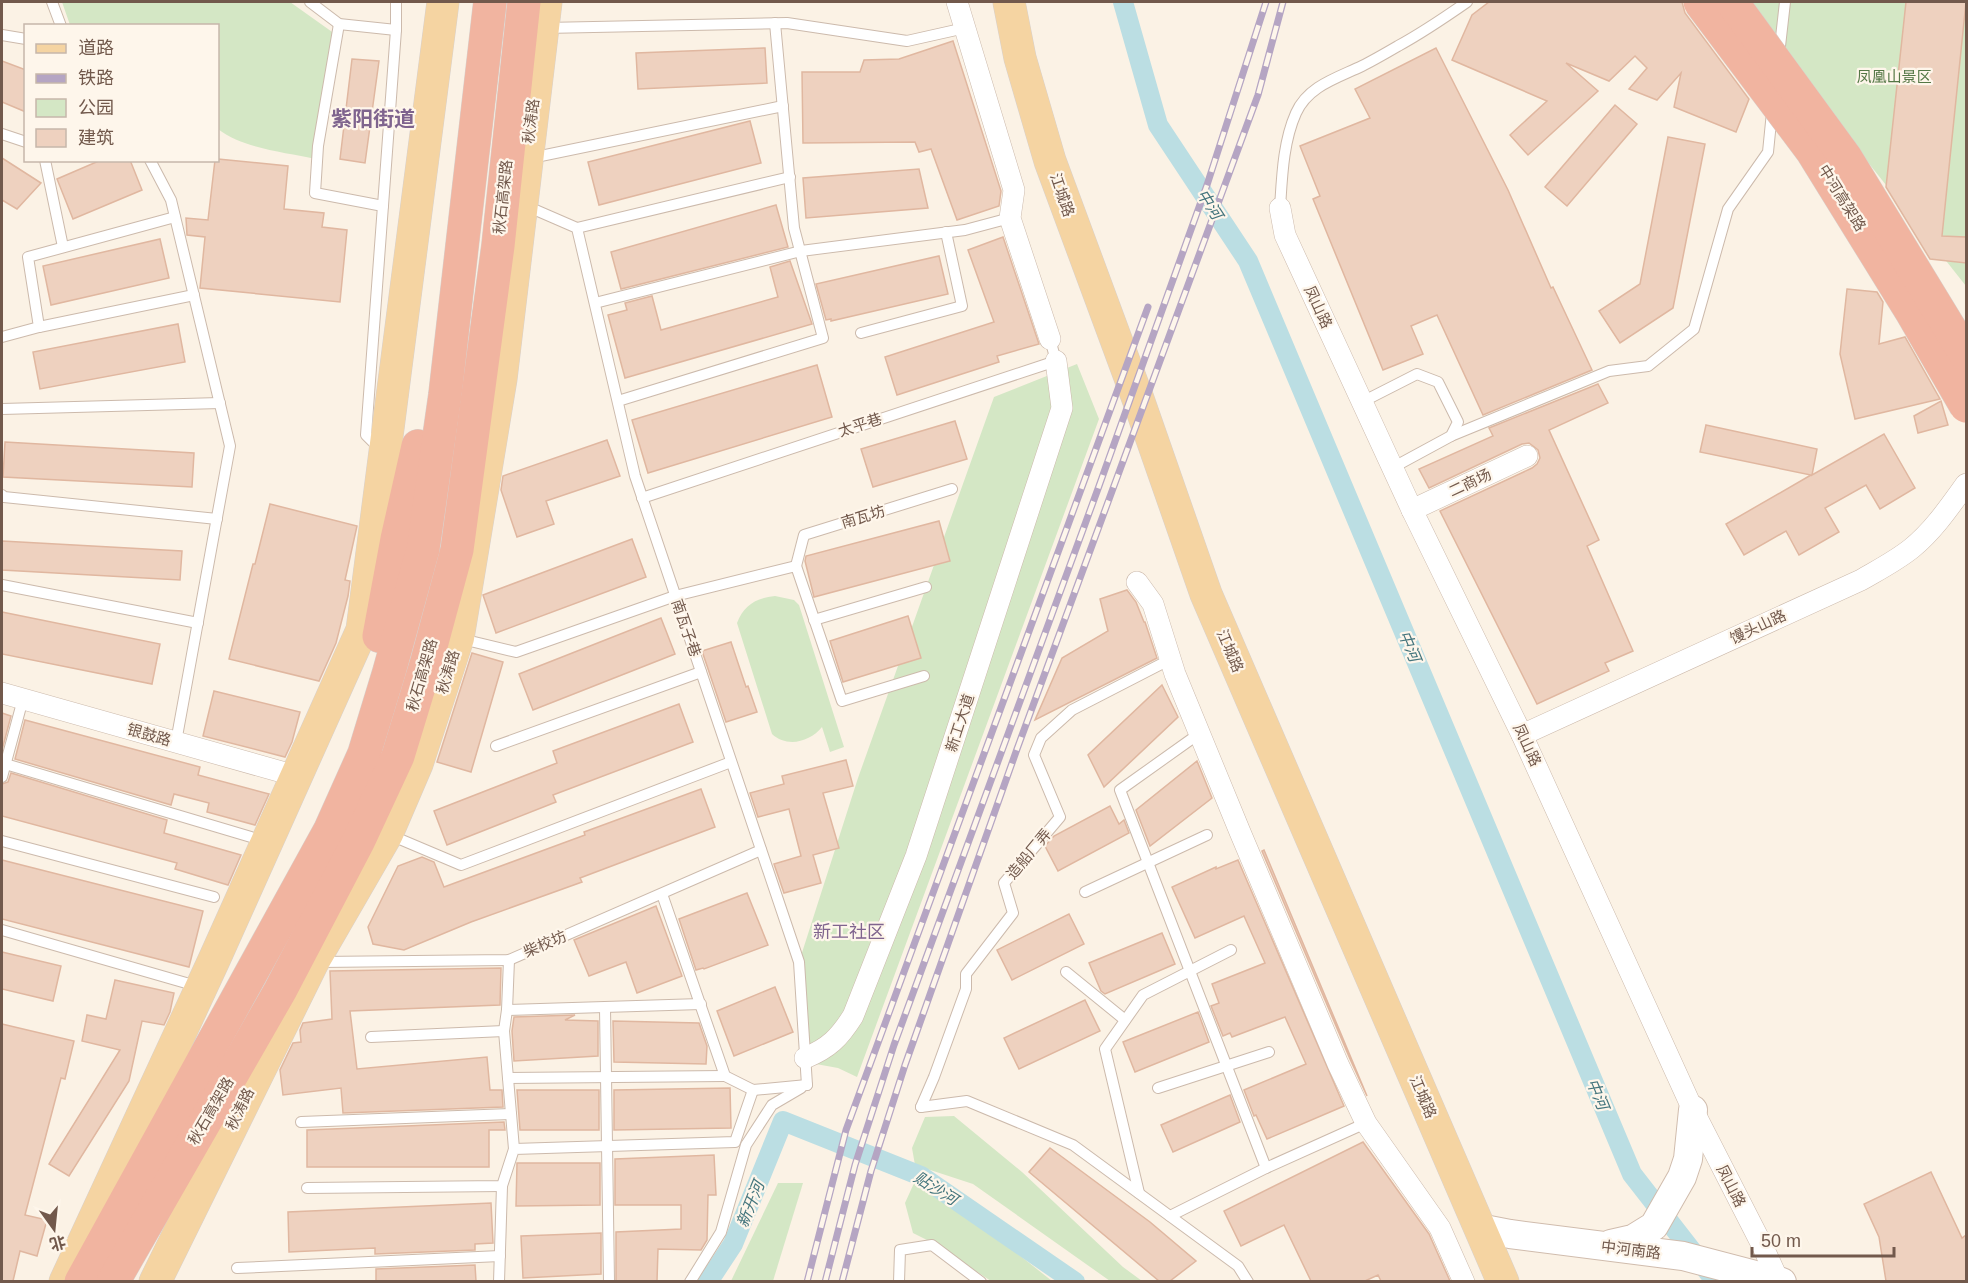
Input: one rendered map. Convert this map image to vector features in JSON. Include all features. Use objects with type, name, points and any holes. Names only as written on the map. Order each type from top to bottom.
[{"type":"highway","name":"秋石高架路","points":[[81,1281],[330,830],[364,754],[423,549],[445,395],[490,2]]},
{"type":"highway","name":"秋石高架路","points":[[113,1281],[280,991],[359,840],[398,756],[457,550],[498,246],[524,2]]},
{"type":"highway","name":"中河高架路","points":[[1700,2],[1812,151],[1911,311],[1966,406]]},
{"type":"highway","name":"中河高架路","points":[[1732,2],[1846,158],[1966,355]]},
{"type":"highway","points":[[71,1281],[160,1102],[286,882],[326,796],[379,636],[397,538],[461,248]]},
{"type":"highway","points":[[136,1281],[171,1181]]},
{"type":"main road","points":[[65,1281],[362,630],[443,2]]},
{"type":"main road","name":"江城路","points":[[1009,2],[1020,58],[1050,161],[1138,399],[1206,594],[1479,1228],[1504,1281]]},
{"type":"main road","name":"秋涛路","points":[[154,1281],[313,962],[387,834],[417,764],[458,638],[501,380],[544,15]]},
{"type":"main road","points":[[1600,1246],[1634,1239],[1654,1226],[1672,1196],[1688,1159],[1693,1110]]},
{"type":"main road","name":"中河南路","points":[[1479,1228],[1683,1256],[1780,1281]]},
{"type":"street","points":[[957,2],[1014,190],[1010,218],[1050,339]]},
{"type":"street","name":"凤山路","points":[[1280,208],[1285,234],[1392,468],[1522,735],[1693,1110],[1780,1281]]},
{"type":"street","name":"新工大道","points":[[805,1058],[822,1051],[840,1036],[853,1016],[916,856],[1062,408],[1056,361]]},
{"type":"street","name":"二商场","points":[[1412,510],[1527,456]]},
{"type":"street","name":"馒头山路","points":[[1522,735],[1861,580],[1892,563],[1934,527],[1966,484]]},
{"type":"street","points":[[1137,582],[1152,604],[1200,733],[1338,1064],[1366,1123],[1440,1228],[1464,1281]]},
{"type":"street","name":"银鼓路","points":[[2,693],[296,776]]},
{"type":"lane","points":[[52,2],[60,24]]},
{"type":"lane","points":[[310,2],[339,24],[396,30]]},
{"type":"lane","points":[[385,453],[366,435],[396,30],[396,2]]},
{"type":"lane","points":[[1280,208],[1286,146],[1296,112],[1310,94],[1327,81],[1397,47],[1467,2]]},
{"type":"lane","points":[[1392,468],[1451,436],[1609,370],[1648,366],[1694,329],[1728,209],[1768,152],[1785,2]]},
{"type":"lane","points":[[544,15],[787,23],[907,41],[965,28]]},
{"type":"lane","points":[[618,401],[823,338],[794,228],[775,23]]},
{"type":"lane","points":[[339,24],[318,146],[315,193],[383,206]]},
{"type":"lane","points":[[2,36],[24,39]]},
{"type":"lane","points":[[526,159],[783,106]]},
{"type":"lane","points":[[2,134],[24,141]]},
{"type":"lane","points":[[45,162],[63,247]]},
{"type":"lane","points":[[151,162],[171,200],[230,446],[176,742]]},
{"type":"lane","points":[[521,204],[578,228],[790,177]]},
{"type":"lane","points":[[39,327],[28,257],[175,217]]},
{"type":"lane","points":[[595,303],[801,251],[965,230],[1010,218]]},
{"type":"lane","name":"南瓦子巷","points":[[578,228],[635,476],[799,962],[807,1085]]},
{"type":"lane","points":[[861,333],[962,306],[946,232]]},
{"type":"lane","points":[[2,337],[39,327],[194,295]]},
{"type":"lane","points":[[1050,339],[1056,361]]},
{"type":"lane","name":"太平巷","points":[[642,498],[1056,361]]},
{"type":"lane","points":[[1362,402],[1417,374],[1438,382],[1458,422],[1451,436]]},
{"type":"lane","points":[[2,409],[219,403]]},
{"type":"lane","name":"南瓦坊","points":[[796,566],[804,535],[952,489]]},
{"type":"lane","points":[[2,495],[217,519]]},
{"type":"lane","points":[[458,638],[516,652],[675,596],[796,566],[842,701],[924,676]]},
{"type":"lane","points":[[2,585],[198,623]]},
{"type":"lane","points":[[814,620],[926,587]]},
{"type":"lane","name":"造船厂弄","points":[[1139,1193],[1073,1145],[967,1101],[921,1107],[966,989],[966,974],[1013,913],[1004,884],[1060,817],[1034,755],[1041,738],[1072,710],[1171,659]]},
{"type":"lane","points":[[496,746],[701,672]]},
{"type":"lane","points":[[2,777],[3,763],[23,699]]},
{"type":"lane","points":[[1200,733],[1120,790],[1266,1168]]},
{"type":"lane","points":[[387,834],[461,865],[731,762]]},
{"type":"lane","points":[[3,763],[251,837]]},
{"type":"lane","points":[[1085,892],[1207,836]]},
{"type":"lane","points":[[2,841],[214,897]]},
{"type":"lane","name":"柴校坊","points":[[313,962],[509,960],[761,850]]},
{"type":"lane","points":[[662,894],[725,1076]]},
{"type":"lane","points":[[2,930],[201,987]]},
{"type":"lane","points":[[1231,950],[1143,995],[1105,1049],[1139,1193],[1238,1266],[1248,1281]]},
{"type":"lane","points":[[499,1281],[502,1186],[514,1149],[504,1031],[509,960]]},
{"type":"lane","points":[[1066,972],[1125,1020]]},
{"type":"lane","points":[[507,1010],[701,1004]]},
{"type":"lane","points":[[605,1008],[609,1281]]},
{"type":"lane","points":[[370,1037],[504,1031]]},
{"type":"lane","points":[[1158,1088],[1269,1052]]},
{"type":"lane","points":[[508,1078],[725,1076],[753,1090],[807,1085]]},
{"type":"lane","points":[[690,1281],[721,1232],[746,1145],[772,1105],[807,1085]]},
{"type":"lane","points":[[514,1149],[735,1142],[753,1090]]},
{"type":"lane","points":[[301,1122],[511,1114]]},
{"type":"lane","points":[[1170,1216],[1266,1168],[1366,1123]]},
{"type":"lane","points":[[307,1188],[502,1186]]},
{"type":"lane","points":[[899,1281],[900,1250],[932,1245],[981,1281]]},
{"type":"lane","points":[[237,1268],[500,1256]]},
{"type":"green space","points":[[62,2],[290,2],[335,34],[316,159],[252,145],[228,136],[219,130],[219,24],[70,24]]},
{"type":"green space","name":"凤凰山景区","points":[[1741,2],[1966,2],[1966,286]]},
{"type":"green space","points":[[1077,364],[1099,419],[857,1077],[838,1068],[805,1062],[799,962],[858,778],[994,397]]},
{"type":"green space","points":[[775,596],[794,600],[799,605],[844,747],[830,752],[822,727],[805,739],[791,742],[772,734],[737,623],[743,611],[751,604]]},
{"type":"green space","points":[[954,1116],[1022,1172],[1123,1267],[1142,1281],[1110,1281],[973,1184],[915,1165],[912,1148],[925,1117]]},
{"type":"green space","points":[[915,1181],[1009,1247],[1052,1281],[991,1281],[935,1244],[913,1233],[905,1203]]},
{"type":"green space","points":[[778,1183],[803,1183],[773,1281],[731,1281]]},
{"type":"building","points":[[1489,2],[1682,2],[1685,13],[1749,99],[1736,132],[1674,107],[1681,73],[1657,100],[1629,89],[1647,68],[1635,56],[1609,81],[1566,63],[1598,91],[1528,155],[1510,135],[1547,101],[1452,60],[1472,15]]},
{"type":"building","points":[[1906,2],[1966,2],[1942,236],[1966,237],[1966,263],[1930,259],[1886,187]]},
{"type":"building","points":[[953,41],[1001,191],[999,206],[957,220],[931,149],[919,152],[915,142],[803,143],[802,72],[860,72],[864,60],[899,59]]},
{"type":"building","points":[[765,48],[767,83],[638,89],[636,53]]},
{"type":"building","points":[[1436,48],[1508,190],[1551,288],[1553,287],[1592,370],[1483,415],[1437,315],[1411,326],[1423,354],[1383,370],[1313,199],[1320,196],[1300,146],[1370,118],[1355,89]]},
{"type":"building","points":[[352,59],[379,61],[365,163],[340,159]]},
{"type":"building","points":[[2,61],[24,69],[24,111],[2,102]]},
{"type":"building","points":[[1615,105],[1637,124],[1567,206],[1545,187]]},
{"type":"building","points":[[750,121],[761,163],[599,205],[588,162]]},
{"type":"building","points":[[1668,137],[1705,144],[1673,308],[1620,343],[1599,311],[1640,284]]},
{"type":"building","points":[[2,158],[41,183],[17,209],[2,200]]},
{"type":"building","points":[[219,159],[288,166],[284,209],[324,213],[322,227],[347,230],[340,302],[200,288],[205,237],[187,235],[186,218],[208,220],[215,162],[219,162]]},
{"type":"building","points":[[96,162],[131,162],[142,190],[73,219],[57,179]]},
{"type":"building","points":[[919,169],[928,208],[806,218],[803,178]]},
{"type":"building","points":[[776,205],[788,247],[621,289],[611,252]]},
{"type":"building","points":[[1003,237],[1039,344],[997,356],[999,362],[897,395],[885,357],[994,322],[968,250]]},
{"type":"building","points":[[160,239],[169,278],[51,305],[43,266]]},
{"type":"building","points":[[939,256],[948,294],[831,321],[831,319],[826,320],[816,284]]},
{"type":"building","points":[[790,261],[812,324],[625,378],[608,315],[627,310],[625,303],[652,296],[661,330],[778,297],[770,267]]},
{"type":"building","points":[[1847,289],[1877,292],[1883,302],[1879,344],[1905,337],[1940,399],[1855,419],[1840,354]]},
{"type":"building","points":[[178,324],[185,362],[40,389],[33,352]]},
{"type":"building","points":[[817,365],[832,417],[648,473],[632,420]]},
{"type":"building","points":[[1598,384],[1608,403],[1549,430],[1599,540],[1587,546],[1633,651],[1605,663],[1609,671],[1537,704],[1440,511],[1532,468],[1540,458],[1538,450],[1529,443],[1522,444],[1429,488],[1419,469],[1493,436],[1489,428]]},
{"type":"building","points":[[1941,401],[1948,425],[1918,433],[1914,416]]},
{"type":"building","points":[[955,421],[967,459],[873,487],[861,449]]},
{"type":"building","points":[[1706,425],[1817,449],[1812,475],[1884,434],[1915,488],[1880,509],[1866,485],[1825,508],[1839,532],[1799,555],[1786,531],[1744,555],[1726,524],[1811,475],[1700,452]]},
{"type":"building","points":[[607,440],[620,476],[546,501],[554,524],[517,537],[501,490],[503,476]]},
{"type":"building","points":[[5,442],[194,453],[192,487],[3,477]]},
{"type":"building","points":[[270,504],[357,526],[345,580],[350,581],[348,596],[336,643],[319,681],[229,659]]},
{"type":"building","points":[[939,521],[950,561],[814,597],[805,561],[806,556]]},
{"type":"building","points":[[632,539],[646,577],[496,633],[483,595]]},
{"type":"building","points":[[2,541],[182,551],[180,580],[2,570]]},
{"type":"building","points":[[1127,590],[1136,602],[1145,622],[1157,658],[1035,720],[1062,658],[1108,631],[1100,599]]},
{"type":"building","points":[[2,612],[160,644],[152,684],[2,654]]},
{"type":"building","points":[[908,616],[921,658],[843,682],[830,641]]},
{"type":"building","points":[[661,618],[675,654],[533,710],[519,674]]},
{"type":"building","points":[[731,642],[757,712],[726,722],[702,651]]},
{"type":"building","points":[[472,653],[503,662],[471,772],[437,762]]},
{"type":"building","points":[[1162,685],[1178,717],[1104,787],[1088,755]]},
{"type":"building","points":[[214,691],[300,712],[292,742],[285,757],[203,736]]},
{"type":"building","points":[[679,704],[693,742],[553,795],[556,802],[447,845],[434,811],[557,763],[553,751]]},
{"type":"building","points":[[2,713],[11,716],[2,750]]},
{"type":"building","points":[[25,720],[200,767],[198,775],[269,794],[255,825],[207,812],[209,803],[174,794],[171,805],[15,759]]},
{"type":"building","points":[[846,760],[853,786],[823,793],[839,848],[813,855],[821,883],[784,893],[774,864],[801,856],[789,809],[758,817],[750,793],[784,784],[782,776]]},
{"type":"building","points":[[1197,761],[1212,798],[1150,846],[1136,810]]},
{"type":"building","points":[[11,773],[167,820],[164,833],[241,855],[228,885],[175,869],[177,863],[2,816],[2,784],[8,782]]},
{"type":"building","points":[[701,789],[715,827],[580,878],[582,882],[471,922],[404,950],[373,944],[368,927],[398,866],[422,857],[434,862],[444,887]]},
{"type":"building","points":[[1110,806],[1119,824],[1124,820],[1129,833],[1058,871],[1045,846],[1054,836]]},
{"type":"building","points":[[1264,850],[1367,1096],[1262,851]]},
{"type":"building","points":[[2,860],[203,911],[189,967],[2,919]]},
{"type":"building","points":[[1238,860],[1344,1106],[1267,1139],[1256,1115],[1254,1116],[1244,1090],[1306,1064],[1285,1017],[1232,1037],[1230,1033],[1223,1036],[1211,1006],[1219,1003],[1212,984],[1265,963],[1244,916],[1195,938],[1172,887],[1216,867],[1216,869]]},
{"type":"building","points":[[747,893],[768,945],[696,970],[679,919]]},
{"type":"building","points":[[656,906],[682,976],[637,993],[626,962],[589,976],[574,940]]},
{"type":"building","points":[[1069,914],[1084,944],[1012,980],[997,950]]},
{"type":"building","points":[[1162,933],[1175,964],[1105,994],[1101,991],[1089,963]]},
{"type":"building","points":[[2,952],[61,966],[53,1001],[2,989]]},
{"type":"building","points":[[501,968],[500,1005],[350,1011],[357,1069],[487,1057],[490,1090],[502,1090],[503,1107],[343,1113],[341,1088],[283,1095],[280,1070],[293,1043],[301,1042],[300,1030],[303,1023],[332,1019],[330,971]]},
{"type":"building","points":[[115,980],[174,993],[170,1012],[164,1025],[142,1021],[129,1081],[69,1176],[49,1164],[120,1050],[82,1041],[87,1015],[106,1019]]},
{"type":"building","points":[[775,987],[793,1032],[734,1056],[717,1011]]},
{"type":"building","points":[[1085,1000],[1100,1031],[1019,1069],[1004,1038]]},
{"type":"building","points":[[1198,1012],[1209,1042],[1135,1072],[1123,1042]]},
{"type":"building","points":[[575,1015],[565,1020],[598,1021],[598,1056],[514,1061],[512,1031],[514,1017]]},
{"type":"building","points":[[613,1021],[699,1023],[707,1046],[706,1064],[614,1062]]},
{"type":"building","points":[[2,1024],[74,1041],[65,1079],[61,1078],[25,1215],[47,1220],[37,1256],[20,1251],[13,1281],[2,1281]]},
{"type":"building","points":[[730,1088],[731,1128],[614,1130],[614,1090]]},
{"type":"building","points":[[517,1090],[599,1090],[599,1130],[520,1130]]},
{"type":"building","points":[[1230,1095],[1240,1122],[1173,1152],[1161,1125]]},
{"type":"building","points":[[504,1122],[505,1130],[489,1130],[489,1167],[307,1167],[307,1130]]},
{"type":"building","points":[[1363,1142],[1429,1234],[1450,1281],[1381,1281],[1378,1275],[1365,1281],[1311,1281],[1284,1225],[1241,1246],[1224,1211]]},
{"type":"building","points":[[1050,1148],[1150,1222],[1196,1261],[1170,1281],[1159,1281],[1029,1172]]},
{"type":"building","points":[[714,1155],[716,1195],[708,1195],[707,1240],[701,1250],[658,1249],[657,1281],[616,1281],[616,1232],[681,1229],[681,1205],[615,1205],[615,1159]]},
{"type":"building","points":[[517,1163],[600,1163],[600,1205],[516,1206]]},
{"type":"building","points":[[1931,1172],[1962,1238],[1966,1235],[1966,1281],[1886,1281],[1879,1237],[1864,1204]]},
{"type":"building","points":[[491,1203],[493,1243],[475,1244],[475,1250],[375,1254],[375,1248],[289,1252],[288,1212]]},
{"type":"building","points":[[601,1233],[601,1274],[523,1278],[521,1236]]},
{"type":"building","points":[[475,1265],[476,1281],[376,1281],[376,1269]]},
{"type":"waterway","name":"中河","points":[[1123,2],[1158,125],[1248,261],[1632,1174],[1716,1282]]},
{"type":"waterway","name":"贴沙河","points":[[708,1282],[733,1244],[783,1121],[921,1176],[1075,1282]]},
{"type":"railway","points":[[825,1282],[855,1165],[894,1045],[1207,185],[1266,2]]},
{"type":"railway","points":[[842,1282],[871,1171],[905,1065],[1017,749],[1258,95],[1283,2]]},
{"type":"railway","points":[[807,1282],[846,1130],[1148,307]]},
{"type":"district","name":"紫阳街道","points":[[373,119]]},
{"type":"district","name":"新工社区","points":[[849,932]]},
{"type":"water label","name":"新开河","points":[[750,1204]]}]
